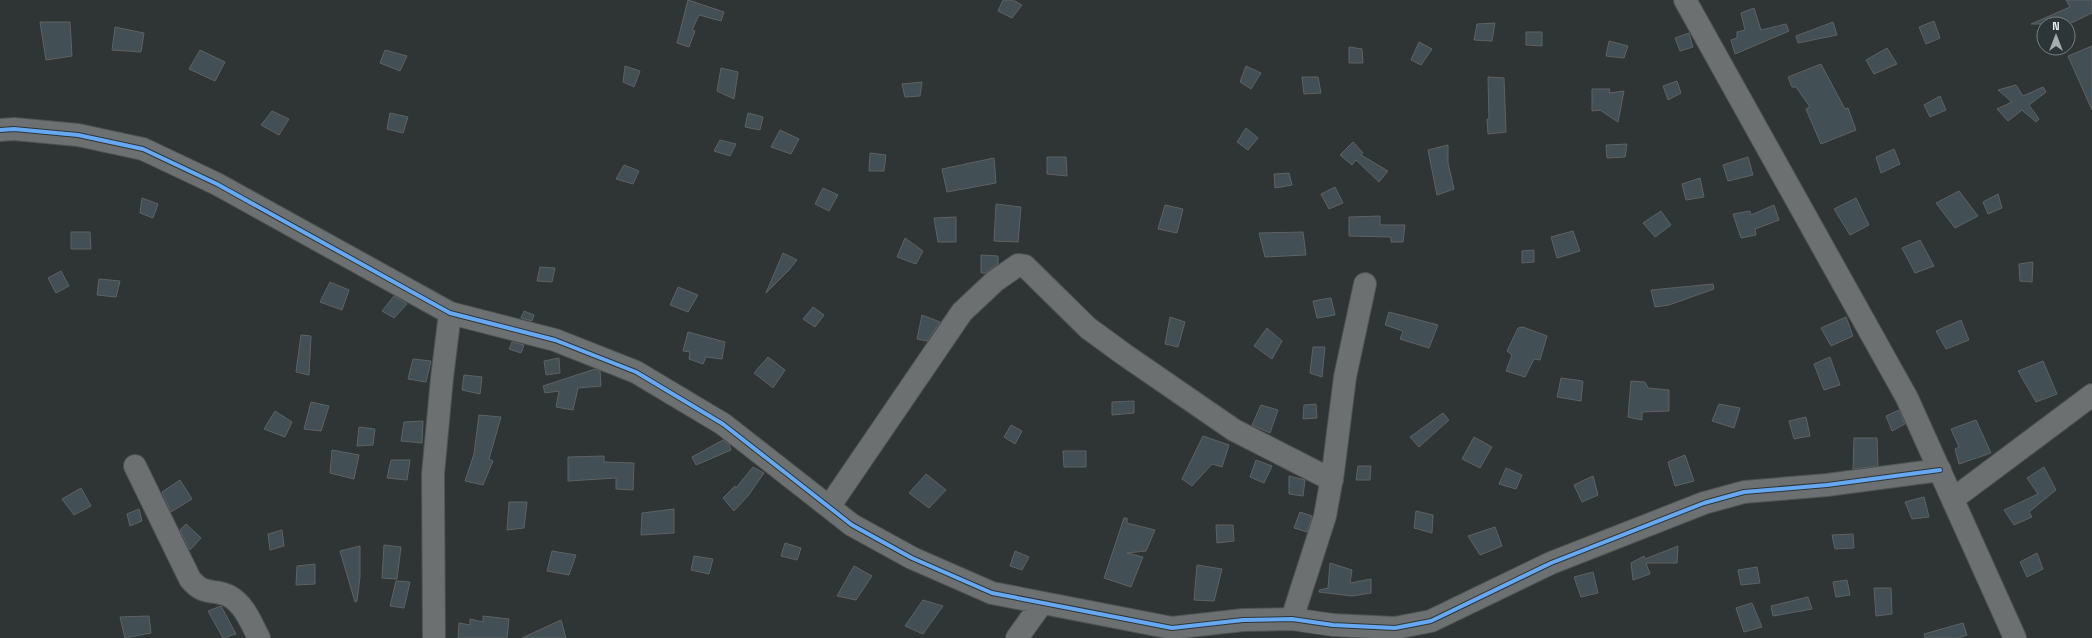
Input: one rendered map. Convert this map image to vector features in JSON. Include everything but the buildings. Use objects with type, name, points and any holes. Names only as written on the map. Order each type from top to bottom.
[{"type":"street","points":[[1686,0],[1907,398],[2015,638]]},
{"type":"street","points":[[0,130],[14,129],[78,135],[143,149],[217,184],[450,313],[555,340],[636,372],[723,424],[852,525],[912,558],[992,593],[1172,628],[1243,620],[1292,619],[1333,626],[1396,628],[1431,621],[1551,563],[1718,499],[1744,492],[1827,485],[1940,470]]},
{"type":"street","points":[[829,508],[962,312],[995,281],[1018,265],[1025,266],[1088,328],[1234,430],[1332,480]]},
{"type":"street","points":[[1292,619],[1325,516],[1332,480],[1345,377],[1366,284]]},
{"type":"street","points":[[434,638],[433,474],[450,313]]},
{"type":"street","points":[[1953,499],[2092,395]]},
{"type":"street","points":[[135,466],[190,579],[198,588],[228,596],[242,606],[259,638]]},
{"type":"street","points":[[1017,638],[1042,603]]},
{"type":"cycle path","points":[[0,130],[14,129],[78,135],[143,149],[217,184],[450,313],[555,340],[636,372],[723,424],[852,525],[912,558],[992,593],[1172,628],[1243,620],[1292,619],[1333,625],[1395,628],[1431,621],[1551,563],[1704,503],[1744,492],[1827,485],[1940,470]]}]
